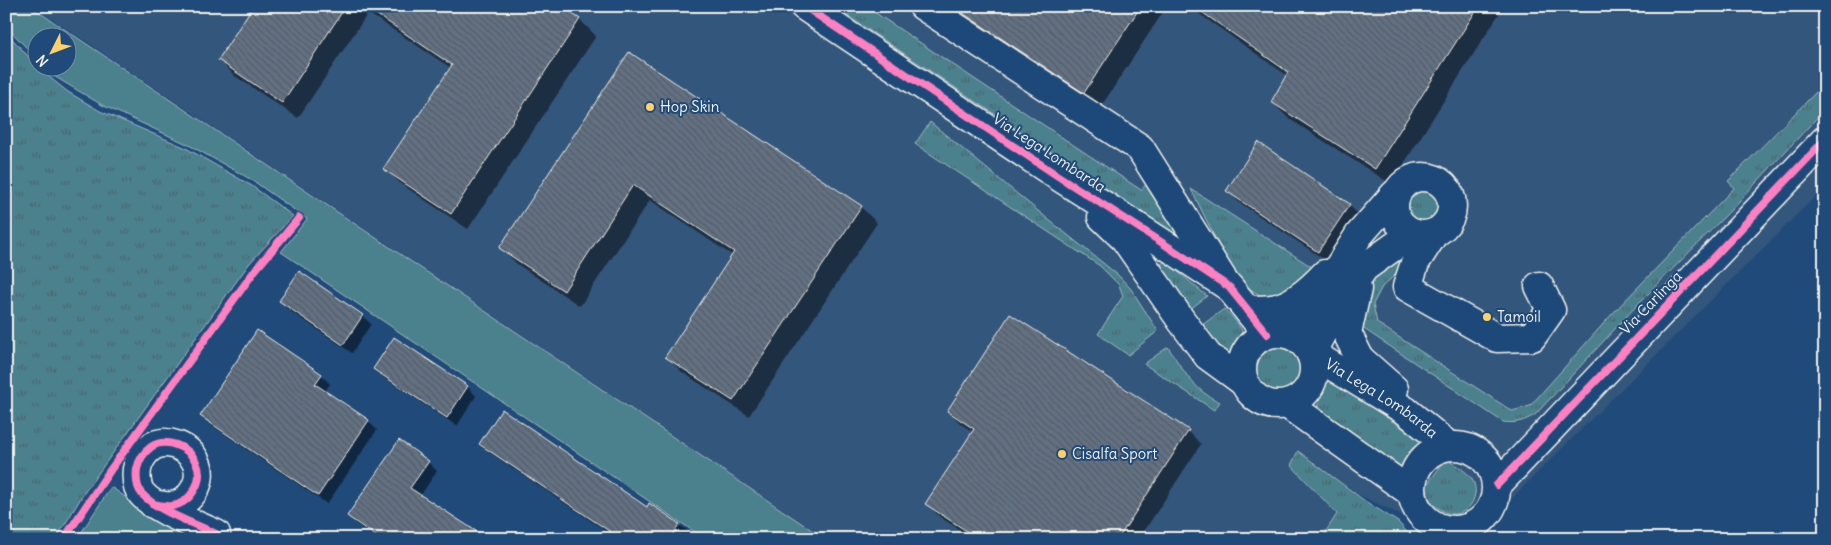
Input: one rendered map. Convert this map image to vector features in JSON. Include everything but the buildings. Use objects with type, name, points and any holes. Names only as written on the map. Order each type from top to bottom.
[{"type":"street","name":"Via Lega Lombarda","points":[[804,6],[1228,287],[1248,310],[1276,334],[1296,337],[1311,353],[1406,411],[1448,446]]},
{"type":"street","points":[[923,6],[1140,148],[1228,287]]},
{"type":"street","name":"Via Carlinga","points":[[1496,485],[1825,140]]},
{"type":"street","name":"Via Lega Lombarda","points":[[1058,176],[1125,239],[1208,356],[1245,383],[1250,391],[1262,401],[1277,406],[1297,400],[1306,394],[1312,384],[1314,374],[1314,363],[1311,353]]},
{"type":"street","points":[[1248,310],[1274,309],[1310,290],[1404,183],[1418,176],[1434,178],[1447,188],[1453,203],[1449,222],[1424,235],[1396,245],[1364,268],[1333,313],[1311,353]]},
{"type":"street","points":[[1394,195],[1393,212],[1400,226],[1424,235]]},
{"type":"street","points":[[1245,383],[1242,371],[1243,359],[1248,349],[1256,340],[1276,334],[1312,309],[1359,235]]},
{"type":"street","points":[[1424,235],[1406,286],[1496,338],[1532,337],[1551,310],[1539,286]]},
{"type":"street","points":[[1364,268],[1354,297],[1347,333],[1360,359],[1393,387],[1406,411]]},
{"type":"street","name":"Via Lega Lombarda","points":[[1287,404],[1412,493]]},
{"type":"street","points":[[168,443],[186,450],[197,463],[199,479],[195,491],[196,509],[219,536],[154,504],[141,493],[135,479],[139,460],[152,446],[168,443]]},
{"type":"street","points":[[1448,446],[1462,446],[1475,451],[1486,460],[1493,471],[1496,485],[1496,498],[1491,509],[1483,519],[1456,534],[1434,525],[1423,517],[1416,506],[1412,493],[1412,480],[1417,467],[1425,457],[1436,450],[1448,446]]},
{"type":"street","points":[[154,504],[172,507],[185,501],[195,491]]},
{"type":"shaded area","points":[[33,6],[1825,6],[1825,187],[1471,539],[1445,539],[1434,531],[1351,491],[1299,451],[1291,465],[1337,514],[1321,539],[825,539],[78,36],[78,28],[66,28]]},
{"type":"green space","points":[[6,6],[30,6],[63,28],[28,28],[28,49],[6,26]]},
{"type":"green space","points":[[833,6],[865,6],[1141,190],[1150,180],[1192,246]]},
{"type":"green space","points":[[6,32],[28,56],[28,78],[50,78],[68,92],[100,111],[184,147],[252,186],[293,216],[249,264],[84,493],[56,539],[6,539]]},
{"type":"green space","points":[[78,38],[825,539],[705,539],[281,252],[307,219],[252,180],[187,144],[102,105],[57,78],[78,78]]},
{"type":"green space","points":[[1825,83],[1825,109],[1729,212],[1639,303],[1535,415],[1516,422],[1503,422],[1361,327],[1355,307],[1364,292],[1380,269],[1395,260],[1403,258],[1408,263],[1382,287],[1373,304],[1377,323],[1512,411],[1530,406],[1613,313],[1734,188],[1728,181]]},
{"type":"green space","points":[[930,122],[1118,275],[1131,289],[1158,331],[1128,355],[1098,334],[1123,296],[1119,285],[1100,266],[915,144]]},
{"type":"green space","points":[[1421,187],[1435,193],[1441,207],[1435,221],[1421,227],[1407,221],[1401,207],[1407,193]]},
{"type":"green space","points":[[1191,189],[1312,267],[1302,283],[1269,301],[1236,280]]},
{"type":"green space","points":[[1165,261],[1207,296],[1188,311],[1158,267]]},
{"type":"green space","points":[[1224,309],[1241,329],[1244,341],[1241,347],[1224,356],[1198,328]]},
{"type":"green space","points":[[1278,342],[1288,344],[1297,350],[1303,359],[1305,369],[1303,379],[1297,388],[1288,394],[1278,396],[1268,394],[1259,388],[1253,379],[1251,369],[1253,359],[1259,350],[1268,344]]},
{"type":"green space","points":[[1168,347],[1184,372],[1196,386],[1220,402],[1214,410],[1144,364]]},
{"type":"green space","points":[[1325,377],[1436,450],[1421,463],[1412,480],[1315,417]]},
{"type":"green space","points":[[1298,451],[1365,501],[1398,522],[1413,539],[1321,539],[1337,514],[1291,465]]},
{"type":"green space","points":[[1446,459],[1468,474],[1475,486],[1472,503],[1459,513],[1444,512],[1420,494]]},
{"type":"green space","points":[[111,487],[185,539],[77,539]]},
{"type":"cycle path","points":[[804,6],[1058,176],[1229,287],[1267,334]]},
{"type":"cycle path","points":[[1497,485],[1825,140]]},
{"type":"cycle path","points":[[64,539],[111,469],[256,269],[299,218]]},
{"type":"cycle path","points":[[153,504],[155,504],[163,506],[179,504],[190,496],[194,490],[199,476],[198,469],[193,457],[183,448],[170,443],[157,444],[151,447],[140,460],[137,469],[139,488],[142,494],[148,500],[157,506],[216,534]]},
{"type":"place","name":"Hop Skin","points":[[650,107]]},
{"type":"place","name":"Tamoil","points":[[1487,317]]},
{"type":"place","name":"Cisalfa Sport","points":[[1062,454]]}]
